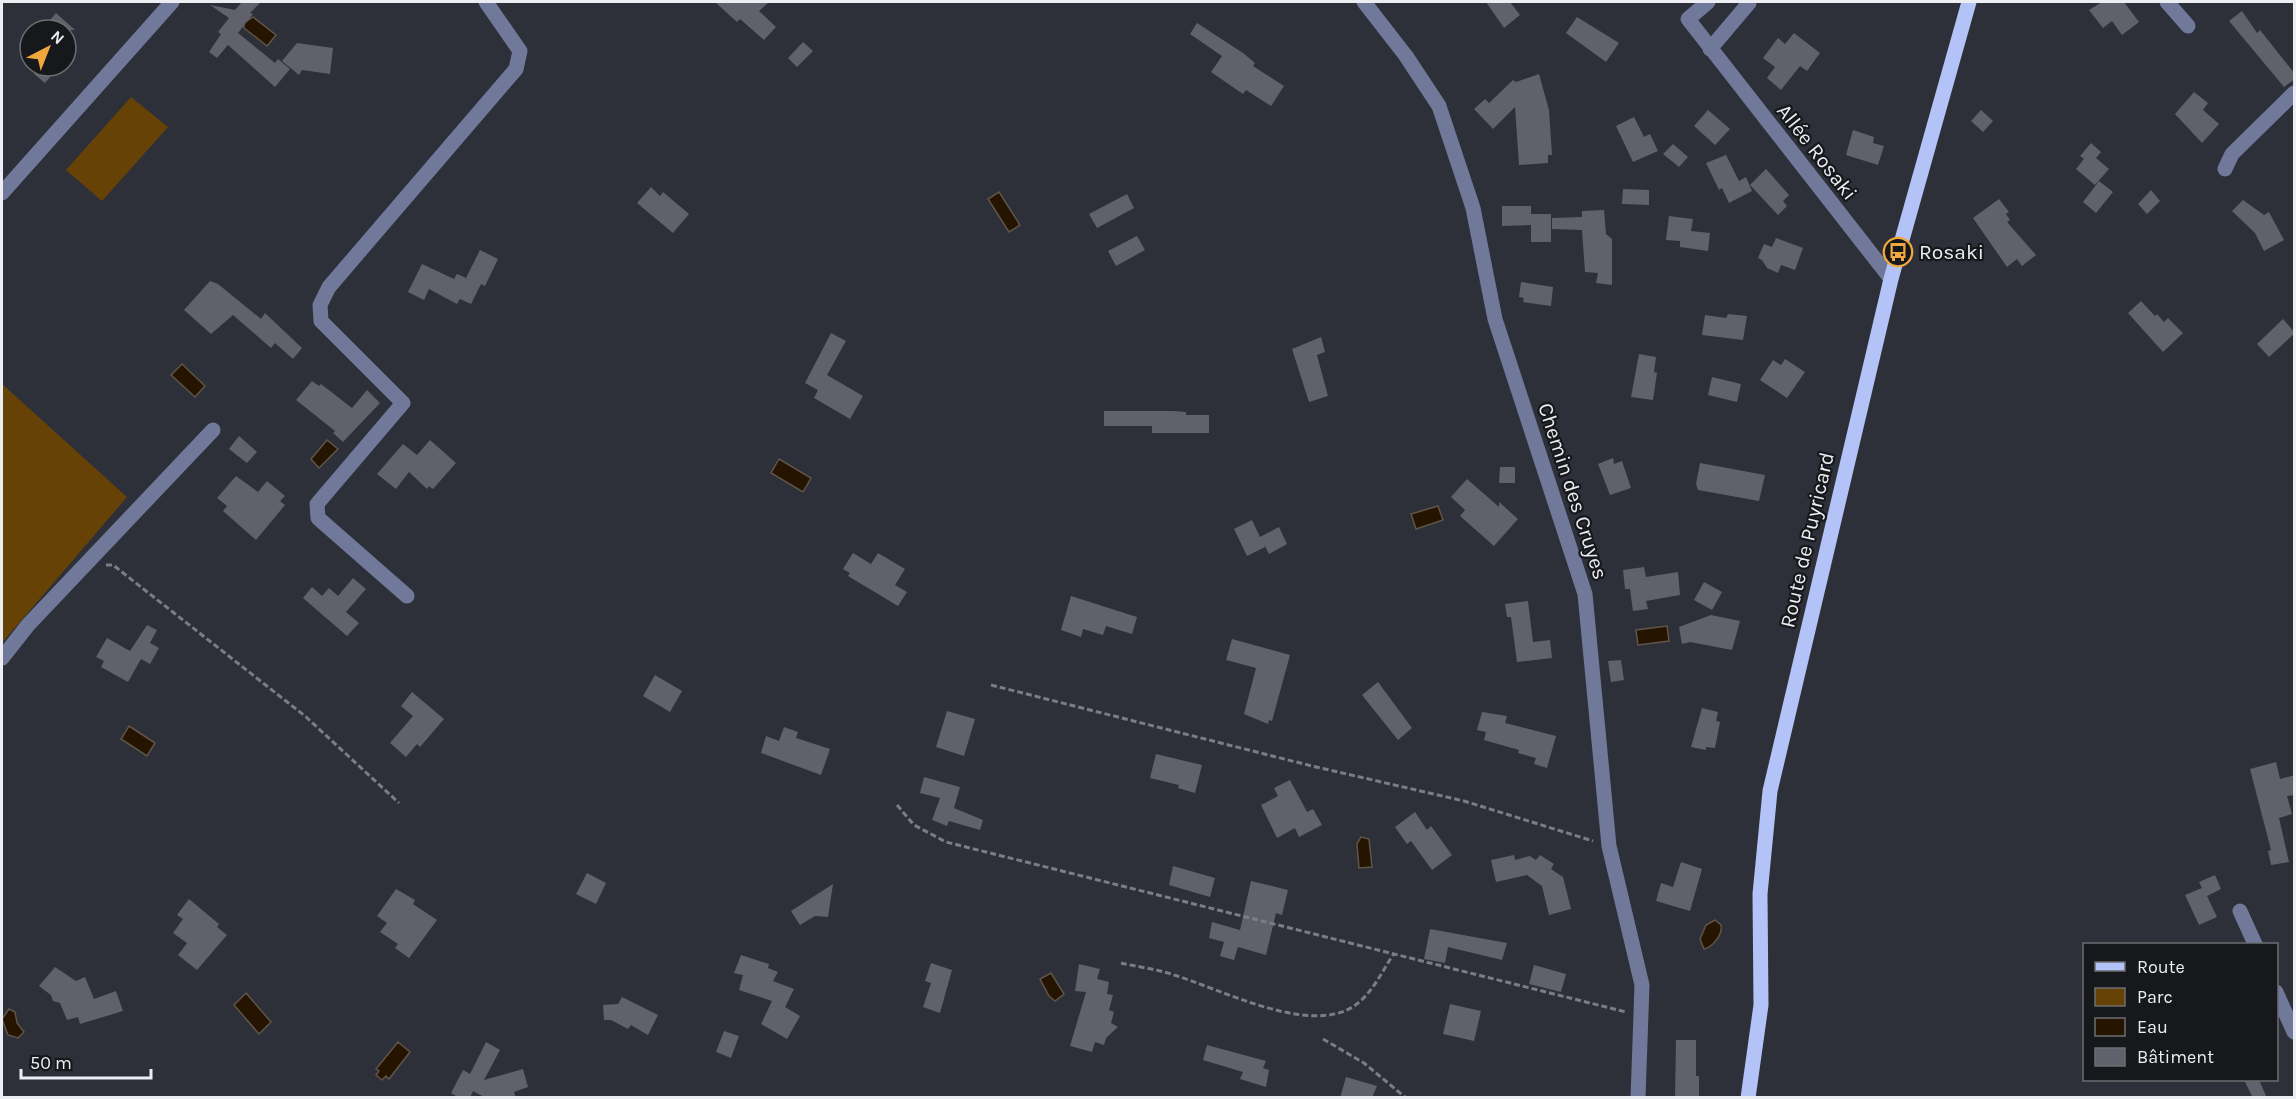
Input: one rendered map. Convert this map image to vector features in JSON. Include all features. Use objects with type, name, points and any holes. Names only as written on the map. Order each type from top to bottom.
[{"type":"main road","name":"Route de Puyricard","points":[[1748,1098],[1761,1005],[1760,894],[1770,791],[1890,279],[1969,2]]},
{"type":"street","points":[[2,193],[172,2]]},
{"type":"street","points":[[407,596],[318,518],[317,504],[403,403],[321,321],[320,305],[329,287],[516,69],[520,51],[486,2]]},
{"type":"street","name":"Chemin des Cruyes","points":[[1364,2],[1406,56],[1438,106],[1473,208],[1495,319],[1572,546],[1585,594],[1609,846],[1642,985],[1638,1098]]},
{"type":"street","name":"Allée Rosaki","points":[[1708,2],[1688,19],[1890,279]]},
{"type":"street","points":[[1710,49],[1749,3],[1747,2]]},
{"type":"street","points":[[2167,2],[2188,26]]},
{"type":"street","points":[[2224,169],[2232,153],[2295,93]]},
{"type":"street","points":[[2,658],[86,563],[213,430]]},
{"type":"street","points":[[2240,911],[2254,943]]},
{"type":"street","points":[[2278,994],[2295,1032]]},
{"type":"path","points":[[86,563],[113,565],[305,716],[399,803]]},
{"type":"path","points":[[991,685],[1312,766],[1464,801],[1609,846]]},
{"type":"path","points":[[897,805],[914,825],[946,842],[1641,1017]]},
{"type":"path","points":[[1121,963],[1173,974],[1282,1012],[1318,1017],[1352,1008],[1366,996],[1394,956]]},
{"type":"path","points":[[1323,1039],[1364,1063],[1406,1098]]},
{"type":"green space","points":[[131,97],[168,127],[102,201],[66,170]]},
{"type":"green space","points":[[2,384],[127,497],[2,643]]},
{"type":"water","points":[[253,17],[276,35],[267,46],[244,28],[244,23]]},
{"type":"water","points":[[999,192],[1020,225],[1009,232],[988,199]]},
{"type":"water","points":[[182,364],[205,386],[195,397],[171,375]]},
{"type":"water","points":[[327,440],[338,449],[319,468],[311,459]]},
{"type":"water","points":[[779,459],[811,478],[803,492],[771,473]]},
{"type":"water","points":[[1438,506],[1443,520],[1416,529],[1411,514]]},
{"type":"water","points":[[1667,626],[1669,641],[1638,645],[1636,630]]},
{"type":"water","points":[[129,726],[155,743],[147,756],[121,739]]},
{"type":"water","points":[[1361,837],[1369,839],[1372,867],[1359,868],[1357,844]]},
{"type":"water","points":[[1715,920],[1721,925],[1719,936],[1714,943],[1704,949],[1700,939],[1706,925]]},
{"type":"water","points":[[1051,973],[1064,994],[1055,1001],[1049,996],[1040,979]]},
{"type":"water","points":[[246,993],[271,1022],[259,1034],[234,1005]]},
{"type":"water","points":[[9,1009],[15,1012],[17,1023],[24,1032],[18,1038],[8,1035],[2,1019]]},
{"type":"water","points":[[398,1042],[410,1052],[389,1079],[386,1076],[382,1080],[376,1075],[379,1071],[376,1069]]},
{"type":"building","points":[[242,2],[261,2],[250,13],[253,14],[238,33],[275,63],[278,59],[290,69],[275,87],[228,45],[217,58],[209,52],[221,34],[218,32],[229,18],[210,5],[235,10]]},
{"type":"building","points":[[715,2],[769,2],[759,11],[776,27],[764,40],[740,19],[737,22]]},
{"type":"building","points":[[1486,2],[1510,2],[1520,15],[1504,28]]},
{"type":"building","points":[[2102,2],[2124,2],[2139,22],[2122,35],[2112,21],[2103,28],[2089,10]]},
{"type":"building","points":[[2242,11],[2257,33],[2260,30],[2295,74],[2295,79],[2284,87],[2229,21]]},
{"type":"building","points":[[56,13],[62,18],[52,18]]},
{"type":"building","points":[[1577,17],[1619,43],[1606,62],[1566,33]]},
{"type":"building","points":[[1197,23],[1243,53],[1255,63],[1253,66],[1284,86],[1271,106],[1246,90],[1243,94],[1211,72],[1222,56],[1190,34]]},
{"type":"building","points":[[1794,33],[1820,53],[1807,71],[1800,66],[1781,90],[1767,78],[1775,67],[1763,58],[1778,38],[1785,44]]},
{"type":"building","points":[[803,42],[813,51],[797,67],[788,58]]},
{"type":"building","points":[[297,43],[333,48],[330,74],[302,70],[299,75],[282,61]]},
{"type":"building","points":[[1539,74],[1549,110],[1552,155],[1548,155],[1548,163],[1519,165],[1515,107],[1493,129],[1474,109],[1485,99],[1489,103],[1513,80],[1516,82]]},
{"type":"building","points":[[39,78],[49,78],[45,83]]},
{"type":"building","points":[[2194,92],[2208,103],[2203,110],[2219,124],[2202,143],[2175,114]]},
{"type":"building","points":[[1708,110],[1730,129],[1715,145],[1694,126]]},
{"type":"building","points":[[1981,110],[1993,121],[1983,132],[1971,121]]},
{"type":"building","points":[[1634,117],[1644,137],[1650,134],[1658,151],[1633,162],[1616,126]]},
{"type":"building","points":[[1853,130],[1874,137],[1873,143],[1884,146],[1878,165],[1846,155]]},
{"type":"building","points":[[2091,143],[2101,152],[2096,158],[2109,169],[2095,185],[2076,169],[2084,159],[2080,156]]},
{"type":"building","points":[[1673,144],[1688,157],[1679,167],[1663,154]]},
{"type":"building","points":[[1726,155],[1739,181],[1746,177],[1752,191],[1729,203],[1722,188],[1719,190],[1706,163]]},
{"type":"building","points":[[1766,169],[1789,195],[1783,201],[1787,206],[1778,215],[1750,185]]},
{"type":"building","points":[[2099,181],[2113,192],[2096,213],[2083,202]]},
{"type":"building","points":[[651,187],[660,196],[663,192],[689,214],[673,233],[637,203]]},
{"type":"building","points":[[1623,189],[1649,190],[1649,205],[1622,204]]},
{"type":"building","points":[[2151,190],[2160,201],[2147,214],[2138,204]]},
{"type":"building","points":[[1127,194],[1134,208],[1097,228],[1089,214]]},
{"type":"building","points":[[1999,199],[2009,212],[2006,214],[2010,220],[2007,222],[2036,255],[2022,266],[2017,259],[2007,267],[1973,218]]},
{"type":"building","points":[[2243,200],[2264,215],[2269,212],[2284,240],[2264,251],[2255,233],[2232,211]]},
{"type":"building","points":[[1502,206],[1531,206],[1531,214],[1551,214],[1551,242],[1531,242],[1531,225],[1502,226]]},
{"type":"building","points":[[1604,210],[1606,234],[1612,239],[1612,285],[1596,283],[1598,273],[1585,272],[1582,230],[1552,229],[1552,218],[1582,217],[1582,211]]},
{"type":"building","points":[[1669,216],[1693,219],[1691,231],[1710,233],[1708,251],[1680,247],[1680,241],[1666,240]]},
{"type":"building","points":[[1137,236],[1145,250],[1116,266],[1108,251]]},
{"type":"building","points":[[1776,238],[1803,248],[1795,270],[1781,265],[1778,273],[1767,268],[1758,258],[1764,244],[1772,247]]},
{"type":"building","points":[[480,250],[498,259],[485,286],[481,284],[471,304],[460,299],[457,304],[429,289],[424,300],[408,292],[422,264],[454,279],[457,274],[466,278]]},
{"type":"building","points":[[210,281],[218,284],[261,319],[265,313],[302,348],[293,359],[275,343],[271,348],[233,315],[211,334],[184,310]]},
{"type":"building","points":[[1521,282],[1553,287],[1551,306],[1523,302],[1524,298],[1519,297]]},
{"type":"building","points":[[2141,301],[2155,316],[2157,314],[2164,322],[2168,318],[2183,333],[2163,352],[2128,313]]},
{"type":"building","points":[[1728,314],[1747,316],[1743,340],[1702,335],[1705,315],[1726,318]]},
{"type":"building","points":[[2283,319],[2295,333],[2269,357],[2257,344]]},
{"type":"building","points":[[831,333],[846,341],[827,375],[863,396],[850,419],[814,398],[818,390],[805,383]]},
{"type":"building","points":[[1321,337],[1325,352],[1317,355],[1328,396],[1309,402],[1292,349]]},
{"type":"building","points":[[1639,354],[1656,357],[1654,372],[1657,373],[1653,400],[1631,397]]},
{"type":"building","points":[[1785,359],[1805,372],[1787,398],[1760,380],[1773,360],[1781,365]]},
{"type":"building","points":[[1712,377],[1741,384],[1737,402],[1708,395]]},
{"type":"building","points":[[312,381],[319,386],[321,384],[352,408],[367,390],[380,403],[343,442],[333,433],[335,431],[296,400]]},
{"type":"building","points":[[1104,411],[1174,411],[1186,412],[1186,415],[1209,415],[1209,433],[1152,433],[1152,426],[1104,426]]},
{"type":"building","points":[[239,436],[257,452],[247,463],[229,449]]},
{"type":"building","points":[[430,440],[456,463],[433,489],[429,486],[427,489],[409,472],[396,489],[377,474],[403,444],[417,455]]},
{"type":"building","points":[[1613,458],[1614,464],[1622,461],[1631,488],[1610,495],[1598,464]]},
{"type":"building","points":[[1700,463],[1765,475],[1759,501],[1698,490],[1696,484]]},
{"type":"building","points":[[1500,467],[1515,467],[1515,483],[1499,483]]},
{"type":"building","points":[[236,476],[258,492],[267,481],[285,496],[280,501],[285,505],[256,540],[223,511],[227,506],[217,498]]},
{"type":"building","points":[[1467,479],[1499,507],[1499,502],[1518,519],[1494,546],[1460,516],[1465,510],[1451,497]]},
{"type":"building","points":[[1252,520],[1260,537],[1279,527],[1287,544],[1269,554],[1264,544],[1265,547],[1247,556],[1234,529]]},
{"type":"building","points":[[853,553],[871,564],[878,553],[905,569],[895,585],[907,592],[898,606],[848,576],[850,573],[843,569]]},
{"type":"building","points":[[1644,567],[1646,577],[1678,572],[1680,595],[1646,601],[1648,609],[1633,611],[1630,589],[1625,589],[1623,570]]},
{"type":"building","points":[[353,578],[366,589],[346,612],[359,623],[347,636],[303,598],[312,587],[322,596],[329,588],[338,596]]},
{"type":"building","points":[[1704,582],[1722,592],[1712,610],[1694,600]]},
{"type":"building","points":[[1071,596],[1137,617],[1132,634],[1106,626],[1103,635],[1083,629],[1081,637],[1061,630]]},
{"type":"building","points":[[1528,601],[1533,642],[1550,640],[1552,658],[1517,662],[1511,617],[1507,617],[1505,604]]},
{"type":"building","points":[[1711,615],[1740,621],[1732,650],[1690,642],[1682,644],[1679,627]]},
{"type":"building","points":[[147,625],[157,630],[150,643],[159,648],[150,664],[141,659],[128,682],[101,667],[104,661],[96,657],[107,638],[130,651]]},
{"type":"building","points":[[1232,639],[1290,655],[1272,721],[1269,720],[1268,724],[1244,714],[1256,668],[1226,660]]},
{"type":"building","points":[[1621,660],[1624,680],[1611,682],[1608,661]]},
{"type":"building","points":[[655,675],[682,691],[670,712],[643,696]]},
{"type":"building","points":[[1378,682],[1412,728],[1398,740],[1362,695]]},
{"type":"building","points":[[412,692],[444,719],[420,747],[417,744],[406,757],[390,743],[413,716],[401,706]]},
{"type":"building","points":[[1702,708],[1718,712],[1716,721],[1720,722],[1715,748],[1706,747],[1706,750],[1691,747]]},
{"type":"building","points":[[947,711],[975,719],[964,756],[936,747]]},
{"type":"building","points":[[1482,712],[1507,716],[1505,723],[1556,736],[1547,768],[1534,764],[1536,758],[1518,753],[1519,750],[1484,740],[1486,732],[1477,730]]},
{"type":"building","points":[[784,727],[798,732],[796,738],[830,749],[821,775],[761,753],[766,736],[779,741]]},
{"type":"building","points":[[1156,754],[1202,765],[1195,793],[1178,788],[1179,785],[1150,778]]},
{"type":"building","points":[[2276,762],[2280,779],[2295,775],[2295,795],[2287,796],[2292,814],[2279,818],[2289,862],[2271,865],[2268,851],[2271,850],[2250,769]]},
{"type":"building","points":[[924,777],[960,787],[954,808],[983,820],[980,830],[949,821],[947,826],[932,820],[940,798],[920,793]]},
{"type":"building","points":[[1290,780],[1307,812],[1313,809],[1322,825],[1299,837],[1295,828],[1277,838],[1261,805],[1278,796],[1274,788]]},
{"type":"building","points":[[1415,812],[1427,830],[1431,826],[1452,855],[1432,870],[1411,841],[1407,844],[1395,827]]},
{"type":"building","points":[[1514,855],[1515,860],[1530,856],[1536,860],[1540,855],[1554,864],[1551,869],[1563,877],[1571,909],[1549,915],[1542,886],[1527,875],[1496,882],[1491,860]]},
{"type":"building","points":[[1681,862],[1702,869],[1690,911],[1656,901],[1661,883],[1673,887]]},
{"type":"building","points":[[1173,866],[1215,878],[1210,897],[1169,885]]},
{"type":"building","points":[[587,873],[606,883],[596,904],[576,894]]},
{"type":"building","points":[[2215,875],[2221,889],[2207,896],[2217,917],[2199,925],[2185,895],[2202,888],[2199,882]]},
{"type":"building","points":[[1251,881],[1288,890],[1282,915],[1276,913],[1266,955],[1238,947],[1234,960],[1220,956],[1224,942],[1209,938],[1212,922],[1240,930]]},
{"type":"building","points":[[833,884],[828,917],[815,916],[800,925],[791,911]]},
{"type":"building","points":[[396,889],[415,900],[413,904],[437,920],[409,958],[395,948],[398,944],[380,932],[387,923],[377,916]]},
{"type":"building","points":[[189,899],[219,924],[217,927],[227,935],[197,970],[178,955],[187,943],[173,933],[183,919],[177,915]]},
{"type":"building","points":[[1430,929],[1507,943],[1502,960],[1448,947],[1445,963],[1424,959]]},
{"type":"building","points":[[741,955],[769,964],[768,968],[778,972],[773,981],[794,989],[785,1007],[800,1016],[787,1039],[761,1024],[772,1001],[739,990],[743,975],[734,973]]},
{"type":"building","points":[[931,963],[952,970],[940,1013],[923,1007],[931,983],[925,981]]},
{"type":"building","points":[[1079,964],[1100,969],[1097,979],[1109,982],[1107,994],[1113,995],[1109,1010],[1114,1012],[1111,1023],[1118,1027],[1106,1038],[1104,1045],[1095,1042],[1092,1052],[1070,1046],[1086,992],[1075,991]]},
{"type":"building","points":[[1534,965],[1566,974],[1561,992],[1529,984]]},
{"type":"building","points":[[55,967],[76,981],[85,977],[94,999],[116,991],[123,1011],[80,1024],[78,1017],[67,1020],[60,1003],[53,1001],[51,995],[39,986]]},
{"type":"building","points":[[622,997],[658,1015],[648,1035],[631,1025],[628,1029],[611,1020],[604,1020],[603,1005],[618,1004]]},
{"type":"building","points":[[1450,1004],[1481,1011],[1474,1041],[1443,1034]]},
{"type":"building","points":[[724,1031],[739,1036],[731,1058],[716,1052]]},
{"type":"building","points":[[1676,1040],[1696,1040],[1696,1076],[1699,1076],[1699,1098],[1675,1098]]},
{"type":"building","points":[[486,1042],[500,1050],[484,1080],[523,1069],[528,1087],[514,1092],[516,1098],[486,1098],[473,1091],[470,1098],[459,1098],[451,1093],[463,1070],[470,1074]]},
{"type":"building","points":[[1207,1045],[1266,1061],[1263,1068],[1269,1070],[1266,1087],[1240,1079],[1243,1072],[1203,1060]]},
{"type":"building","points":[[1346,1077],[1377,1086],[1372,1098],[1340,1098]]},
{"type":"building","points":[[2244,1081],[2259,1081],[2267,1098],[2253,1098]]},
{"type":"place","name":"Rosaki","points":[[1898,252]]}]
